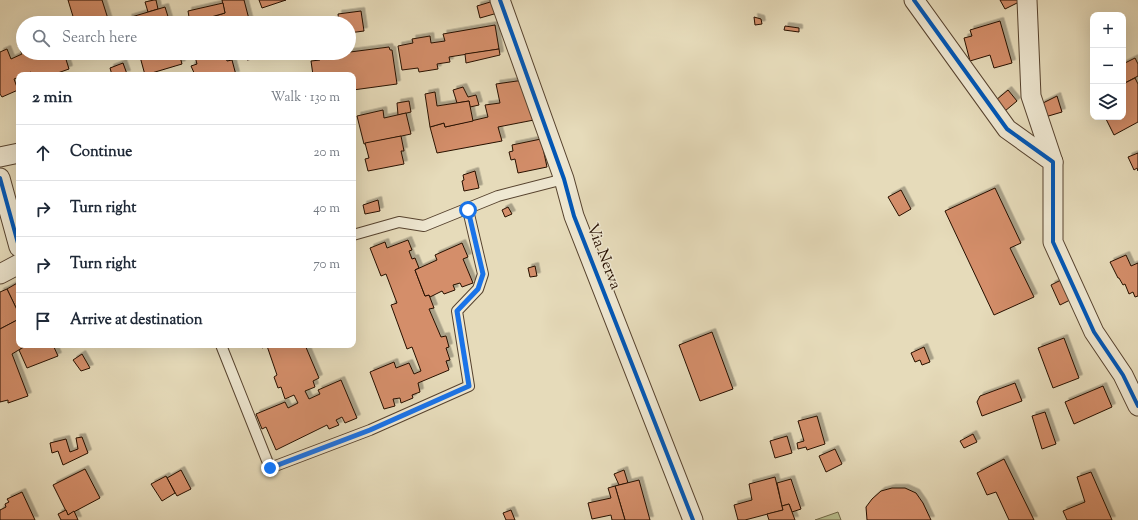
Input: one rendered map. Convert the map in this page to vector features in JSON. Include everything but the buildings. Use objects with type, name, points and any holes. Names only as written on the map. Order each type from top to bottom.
[{"type":"street","name":"Via Nerva","points":[[500,0],[564,179],[574,216],[693,520]]},
{"type":"street","points":[[914,0],[1007,129],[1053,162]]},
{"type":"street","points":[[1027,0],[1031,96],[1053,162],[1053,242],[1094,332],[1123,375],[1138,406]]},
{"type":"street","points":[[0,157],[16,154]]},
{"type":"street","points":[[0,178],[16,236]]},
{"type":"street","points":[[0,274],[16,266]]},
{"type":"lane","points":[[356,234],[399,222],[424,226],[468,210],[498,196],[564,179]]},
{"type":"lane","points":[[221,348],[270,468],[370,430],[469,386],[457,311],[478,289],[483,274],[468,210]]},
{"type":"green space","points":[[838,512],[841,520],[815,520]]},
{"type":"cycle path","points":[[500,0],[564,179],[574,216],[693,520]]},
{"type":"cycle path","points":[[914,0],[1007,129],[1053,162],[1053,242],[1094,332],[1123,375],[1138,406]]},
{"type":"cycle path","points":[[0,178],[16,236]]},
{"type":"route","points":[[270,468],[370,430],[469,386],[457,311],[478,289],[483,274],[468,210]]}]
